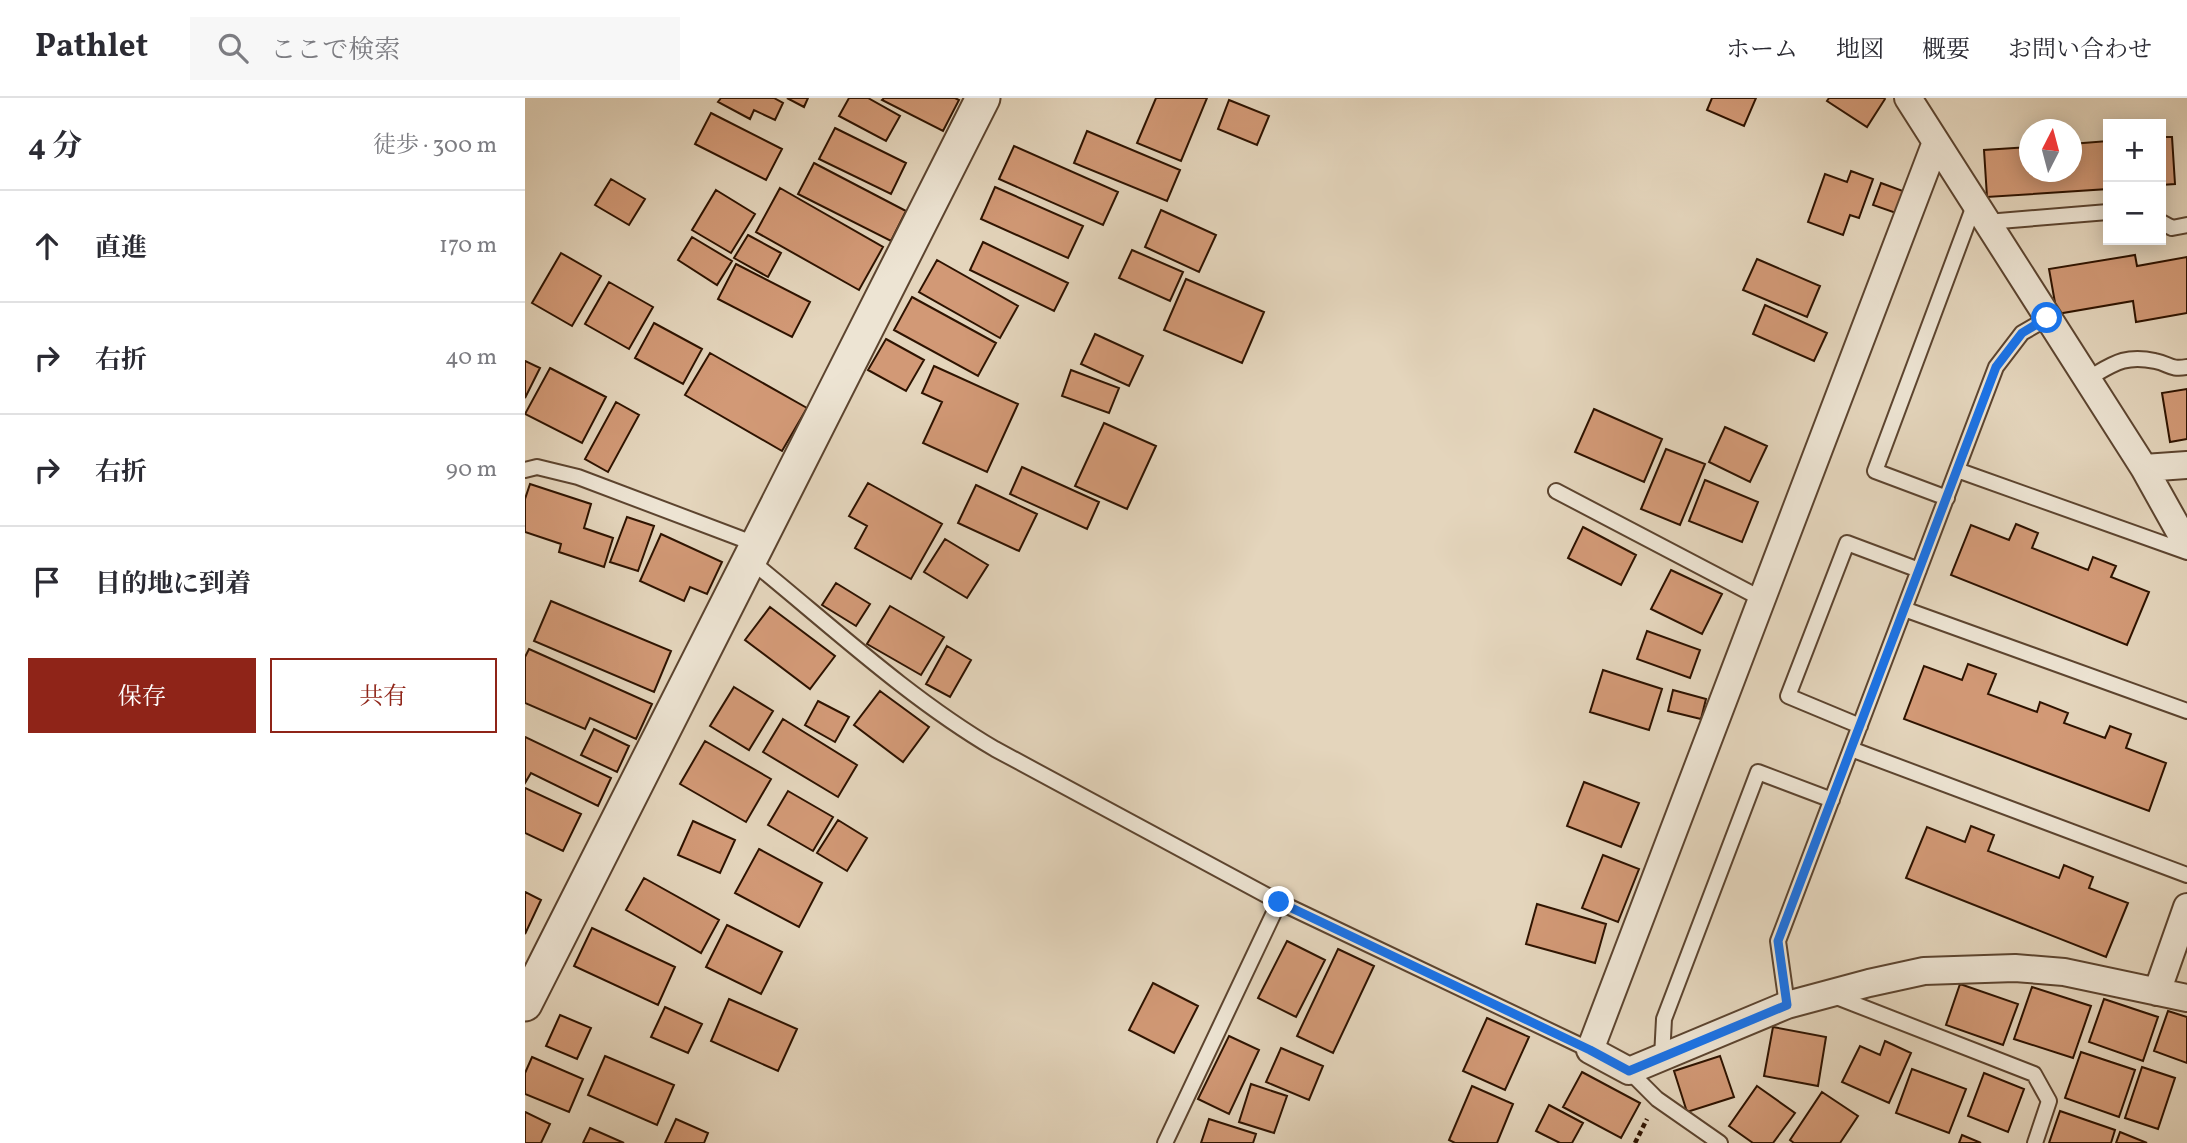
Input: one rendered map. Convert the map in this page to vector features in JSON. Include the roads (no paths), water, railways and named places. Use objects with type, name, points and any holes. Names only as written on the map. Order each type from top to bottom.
[{"type":"street","points":[[525,1004],[983,98]]},
{"type":"street","points":[[1908,98],[2144,468],[2187,545]]},
{"type":"street","points":[[1936,142],[1590,1050],[1629,1071],[1787,1005],[1924,971],[2015,968],[2064,972],[2187,998]]},
{"type":"street","points":[[2144,468],[2187,465]]},
{"type":"street","points":[[2157,992],[2187,907]]},
{"type":"lane","points":[[1947,498],[1875,471],[1981,213],[2103,212]]},
{"type":"lane","points":[[2166,225],[2172,228],[2187,225]]},
{"type":"lane","points":[[1787,1005],[1778,941],[1996,367],[2022,333],[2047,318]]},
{"type":"lane","points":[[2087,379],[2121,360],[2140,358],[2175,369],[2187,368]]},
{"type":"lane","points":[[525,470],[537,467],[578,477],[754,553],[917,696],[964,731],[1279,902],[1590,1050]]},
{"type":"lane","points":[[1957,470],[2187,552]]},
{"type":"lane","points":[[1556,491],[1762,599]]},
{"type":"lane","points":[[1860,726],[1787,696],[1847,543],[1919,570]]},
{"type":"lane","points":[[1904,610],[2187,711]]},
{"type":"lane","points":[[1851,749],[2187,875]]},
{"type":"lane","points":[[1662,1057],[1664,1019],[1758,772],[1832,800]]},
{"type":"lane","points":[[1165,1143],[1279,902]]},
{"type":"lane","points":[[1829,994],[2034,1074],[2049,1101],[2035,1143]]},
{"type":"lane","points":[[1629,1071],[1657,1099],[1720,1143]]}]
